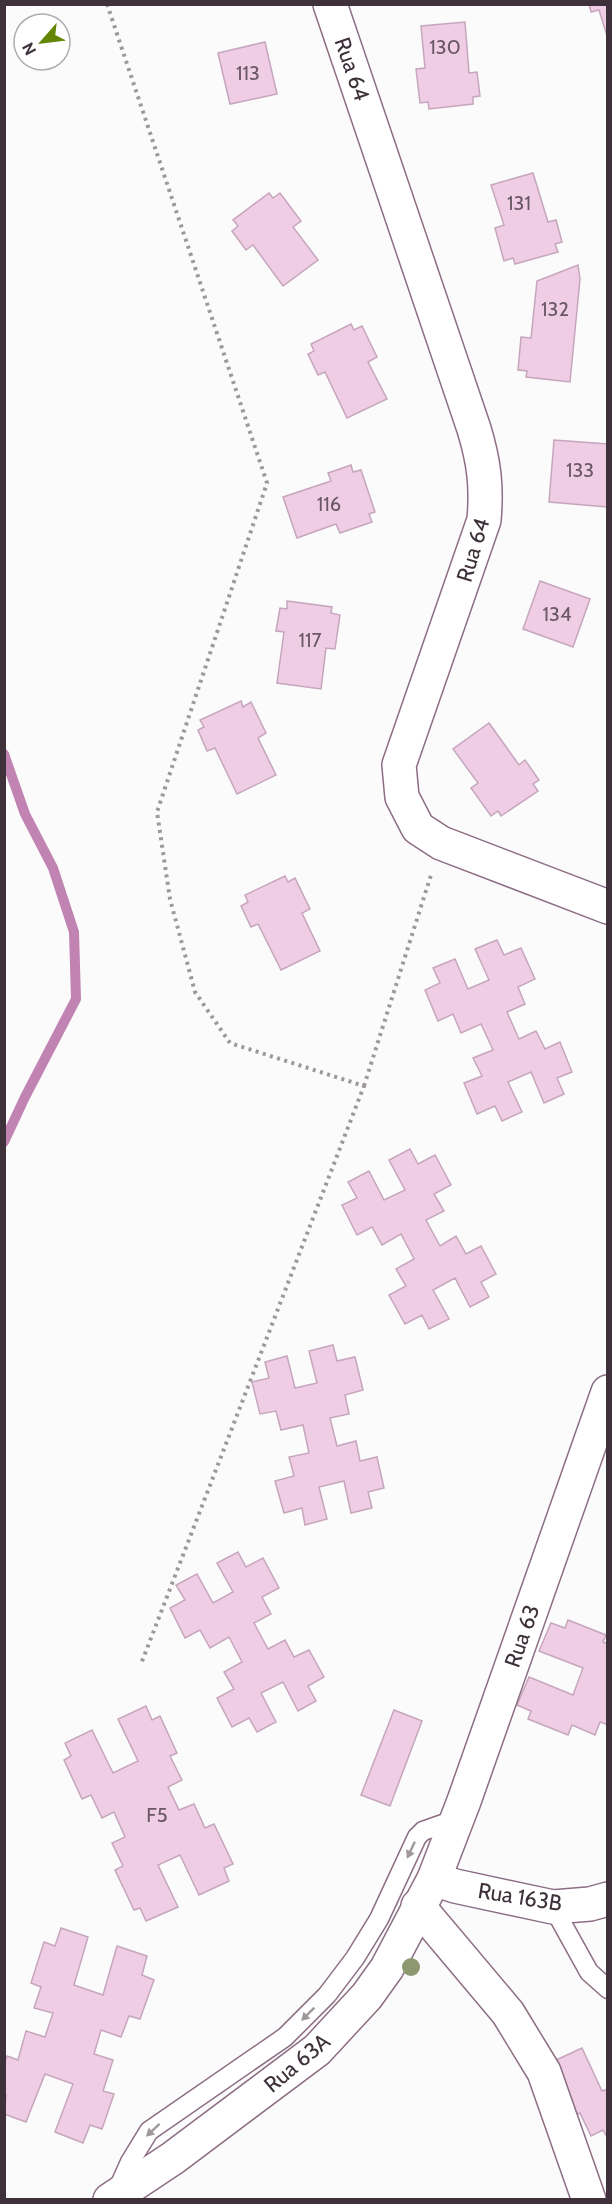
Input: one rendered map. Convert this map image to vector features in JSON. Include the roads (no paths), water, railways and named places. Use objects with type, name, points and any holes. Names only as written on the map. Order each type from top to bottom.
[{"type":"street","name":"Rua 64","points":[[330,4],[483,460],[487,490],[484,520],[399,765],[402,797],[418,828],[441,843],[608,907]]},
{"type":"street","name":"Rua 63","points":[[426,1893],[457,1820],[608,1392]]},
{"type":"street","name":"Rua 163B","points":[[426,1893],[455,1886],[554,1907],[590,1904],[608,1899]]},
{"type":"street","name":"Rua 63A","points":[[112,2198],[173,2158],[317,2050],[346,2021],[374,1987],[387,1968],[426,1893]]},
{"type":"street","points":[[426,1893],[508,2013],[544,2072],[590,2199]]},
{"type":"lane","points":[[112,2198],[149,2131],[285,2037],[327,1995],[355,1958],[380,1919],[417,1837],[423,1831],[457,1820]]},
{"type":"lane","points":[[554,1907],[589,1972],[608,1989]]},
{"type":"waterway","points":[[4,754],[25,814],[53,868],[74,932],[76,999],[4,1142]]}]
